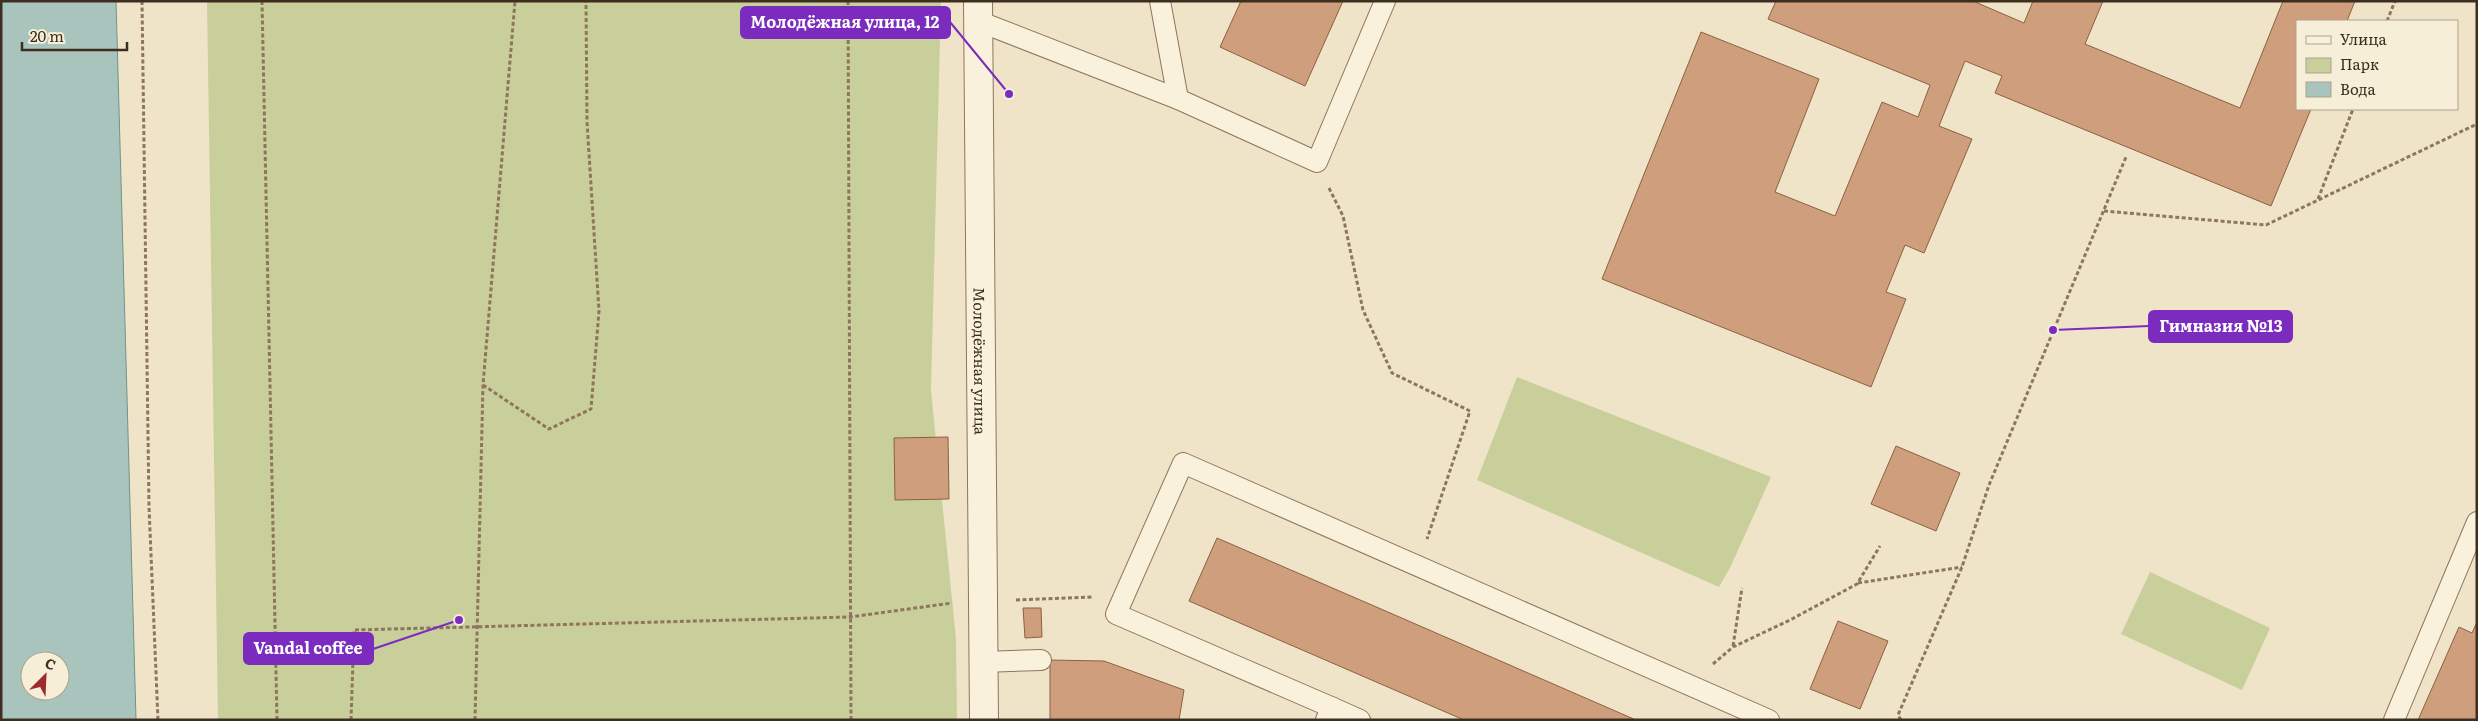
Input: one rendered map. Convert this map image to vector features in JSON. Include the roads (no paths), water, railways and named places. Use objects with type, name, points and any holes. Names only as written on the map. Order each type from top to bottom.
[{"type":"street","name":"Молодёжная улица","points":[[978,11],[984,524],[984,720]]},
{"type":"lane","points":[[1160,1],[1178,99]]},
{"type":"lane","points":[[978,11],[1317,162],[1385,1]]},
{"type":"lane","points":[[1360,720],[1328,714],[1116,614],[1183,463],[1770,720]]},
{"type":"lane","points":[[2394,720],[2477,522]]},
{"type":"lane","points":[[983,662],[1041,660]]},
{"type":"water","points":[[1,1],[116,1],[136,720],[1,720]]},
{"type":"place","name":"Молодёжная улица, 12","points":[[1009,94]]},
{"type":"place","name":"Гимназия №13","points":[[2053,330]]},
{"type":"place","name":"Vandal coffee","points":[[459,620]]}]
